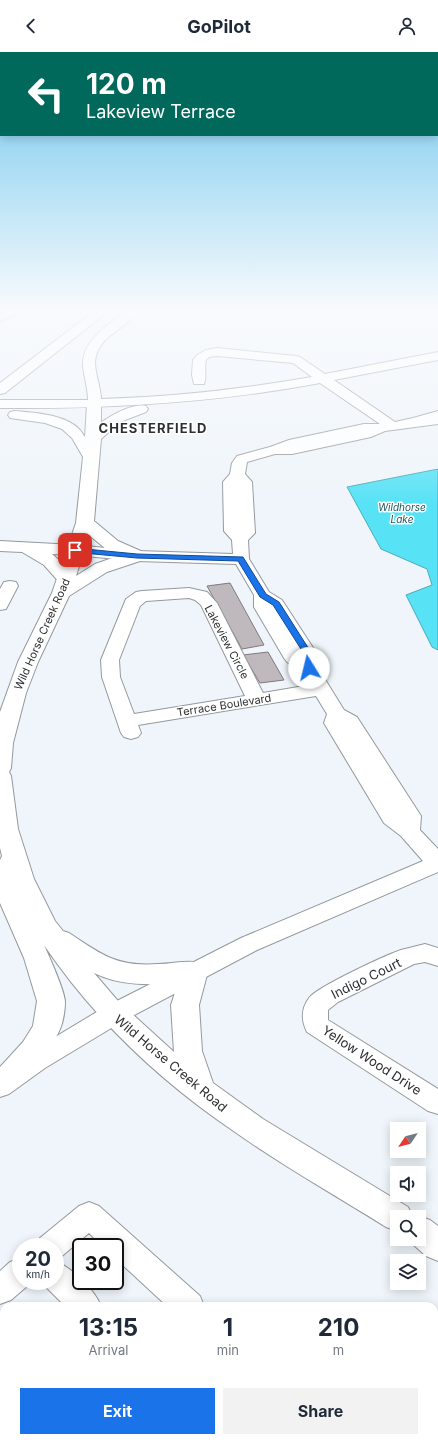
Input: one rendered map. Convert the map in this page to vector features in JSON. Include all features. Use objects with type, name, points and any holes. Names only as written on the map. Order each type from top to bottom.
[{"type":"main road","points":[[0,390],[21,374]]},
{"type":"main road","points":[[93,438],[115,419],[140,405]]},
{"type":"main road","name":"Wild Horse Creek Road","points":[[0,768],[5,710],[64,586],[84,524],[93,438],[94,408]]},
{"type":"main road","points":[[84,524],[112,545],[137,556]]},
{"type":"main road","points":[[7,546],[43,555],[52,561],[64,586],[101,568],[137,556]]},
{"type":"main road","points":[[7,546],[75,550]]},
{"type":"main road","name":"Wild Horse Creek Road","points":[[0,776],[0,800],[8,840],[13,858],[27,892],[58,947],[100,1000],[169,1065],[201,1091],[242,1121],[390,1213]]},
{"type":"main road","points":[[2,1084],[33,1050],[47,1028],[51,1001],[37,958],[3,881],[13,858]]},
{"type":"main road","points":[[50,934],[93,961],[123,972],[156,975],[195,971],[185,1005],[188,1051],[201,1091]]},
{"type":"main road","points":[[426,1236],[438,1246]]},
{"type":"street","points":[[91,374],[94,408]]},
{"type":"street","points":[[199,374],[199,381]]},
{"type":"street","points":[[317,374],[386,427]]},
{"type":"street","points":[[1,409],[94,408],[224,402],[355,374]]},
{"type":"street","points":[[326,380],[369,374]]},
{"type":"street","points":[[93,389],[109,398],[140,405]]},
{"type":"street","points":[[1,409],[55,413],[94,408]]},
{"type":"street","points":[[1,409],[56,422],[72,430],[91,459]]},
{"type":"street","points":[[55,413],[74,421],[93,438]]},
{"type":"street","points":[[415,422],[438,415]]},
{"type":"street","points":[[2,1084],[114,1014],[195,971],[249,944],[438,863],[409,831],[392,818],[334,723],[337,714],[322,689],[309,668],[294,658],[263,607],[263,595],[240,559],[240,539],[232,531],[230,482],[236,475],[239,463],[242,459],[275,450],[289,444],[364,428],[386,427],[438,420]]},
{"type":"street","points":[[75,550],[137,556],[240,559]]},
{"type":"street","points":[[0,605],[10,586]]},
{"type":"street","name":"Lakeview Circle","points":[[129,727],[111,677],[110,660],[132,602],[142,596],[189,593],[201,596],[208,603],[257,700]]},
{"type":"street","name":"Terrace Boulevard","points":[[129,727],[257,700],[322,689]]},
{"type":"street","name":"Indigo Court","points":[[314,1012],[318,1003],[329,995],[408,957],[432,955]]},
{"type":"street","name":"Yellow Wood Drive","points":[[314,1012],[316,1025],[438,1103]]},
{"type":"street","points":[[62,1238],[89,1215],[185,1302]]},
{"type":"street","points":[[0,1290],[12,1280]]},
{"type":"street","points":[[64,1284],[82,1302]]},
{"type":"water","name":"Wildhorse Lake","points":[[438,469],[438,650],[432,647],[406,595],[432,585],[427,569],[381,549],[347,487]]},
{"type":"building","points":[[230,583],[264,645],[242,649],[207,586]]},
{"type":"building","points":[[268,652],[284,680],[260,683],[243,655]]},
{"type":"district","name":"CHESTERFIELD","points":[[153,428]]},
{"type":"route","points":[[75,550],[137,556],[240,559],[263,595],[276,604],[310,657],[309,668]]}]
